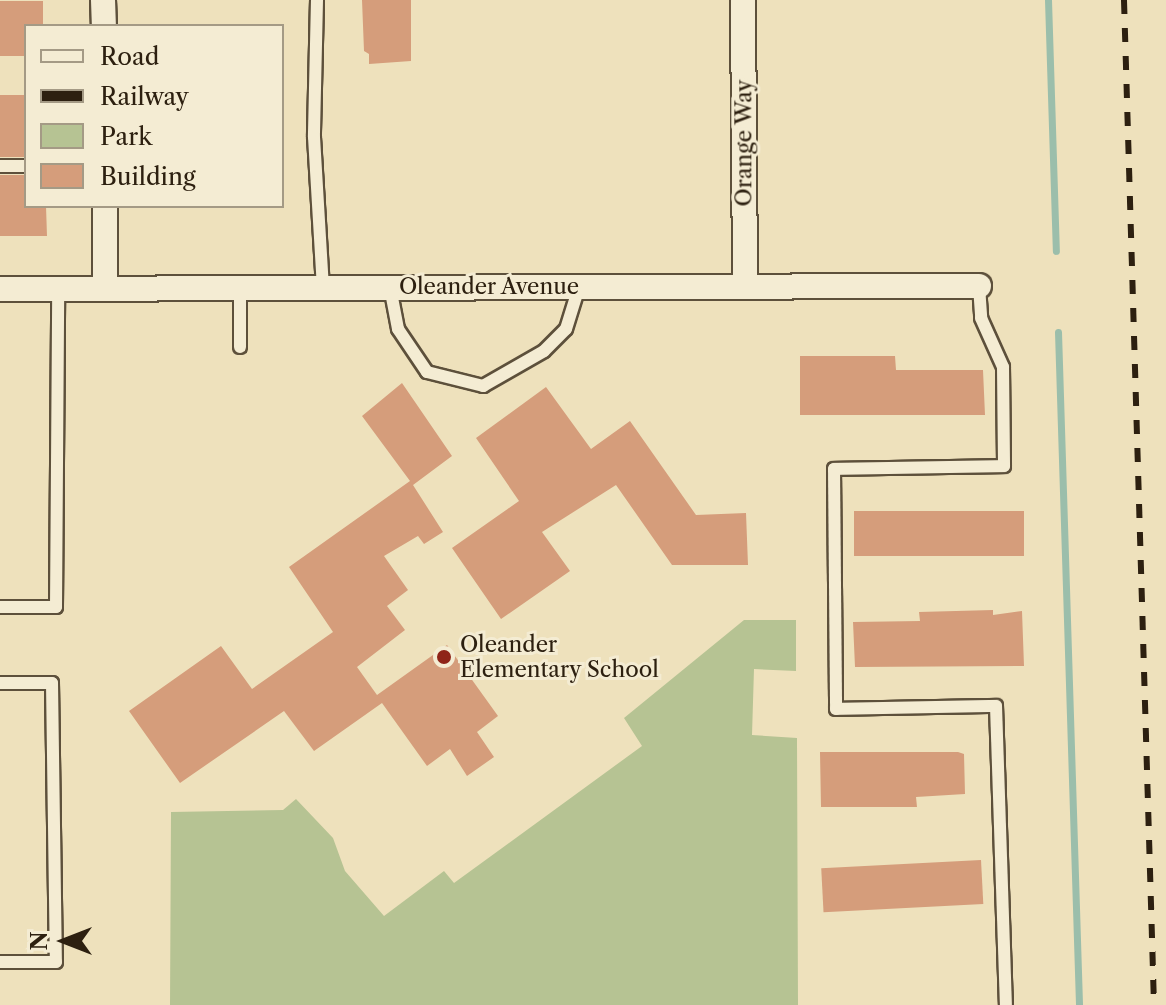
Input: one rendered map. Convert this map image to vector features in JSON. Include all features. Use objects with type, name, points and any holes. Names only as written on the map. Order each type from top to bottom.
[{"type":"street","points":[[103,0],[104,24]]},
{"type":"street","name":"Orange Way","points":[[743,0],[745,286]]},
{"type":"street","points":[[105,208],[105,288]]},
{"type":"street","name":"Oleander Avenue","points":[[0,289],[979,286]]},
{"type":"lane","points":[[317,0],[314,137],[323,288]]},
{"type":"lane","points":[[0,166],[24,166]]},
{"type":"lane","points":[[979,286],[981,318],[1003,367],[1004,466],[834,469],[836,709],[996,706],[1006,1005]]},
{"type":"lane","points":[[390,287],[398,329],[427,372],[483,386],[544,351],[566,329],[579,287]]},
{"type":"lane","points":[[240,288],[240,347]]},
{"type":"lane","points":[[0,607],[56,607],[58,289]]},
{"type":"lane","points":[[0,683],[52,683],[56,962],[0,962]]},
{"type":"green space","points":[[744,620],[796,620],[796,671],[754,669],[752,735],[797,738],[798,1005],[170,1005],[171,812],[283,810],[296,799],[333,838],[345,871],[384,916],[444,871],[454,883],[642,746],[624,718]]},
{"type":"building","points":[[362,0],[411,0],[411,61],[369,64],[369,54],[364,51]]},
{"type":"building","points":[[0,1],[43,1],[43,24],[24,24],[24,56],[0,56]]},
{"type":"building","points":[[0,95],[24,95],[24,157],[0,157]]},
{"type":"building","points":[[0,175],[24,175],[24,208],[46,208],[47,236],[0,236]]},
{"type":"building","points":[[800,356],[895,356],[896,370],[983,370],[985,415],[800,415]]},
{"type":"building","points":[[402,383],[452,456],[413,485],[443,532],[424,544],[418,536],[384,556],[408,590],[387,606],[405,630],[357,667],[377,695],[447,645],[498,716],[477,732],[494,757],[467,776],[450,749],[427,766],[382,703],[314,751],[284,711],[180,783],[129,711],[221,646],[252,689],[333,632],[289,567],[410,481],[362,416]]},
{"type":"building","points":[[546,387],[591,449],[630,421],[696,515],[746,513],[748,565],[672,565],[616,485],[542,532],[570,571],[501,619],[452,548],[519,501],[476,438]]},
{"type":"building","points":[[854,511],[1024,511],[1024,556],[854,556]]},
{"type":"building","points":[[993,610],[993,615],[1022,611],[1024,666],[855,667],[853,622],[920,621],[919,612]]},
{"type":"building","points":[[820,752],[958,752],[964,754],[965,794],[916,797],[917,807],[821,807]]},
{"type":"building","points":[[981,860],[983,904],[824,912],[821,868]]},
{"type":"waterway","points":[[1048,0],[1056,251]]},
{"type":"waterway","points":[[1058,332],[1079,1005]]},
{"type":"railway","points":[[1124,0],[1154,1005]]},
{"type":"place","name":"Oleander Elementary School","points":[[444,657]]}]
